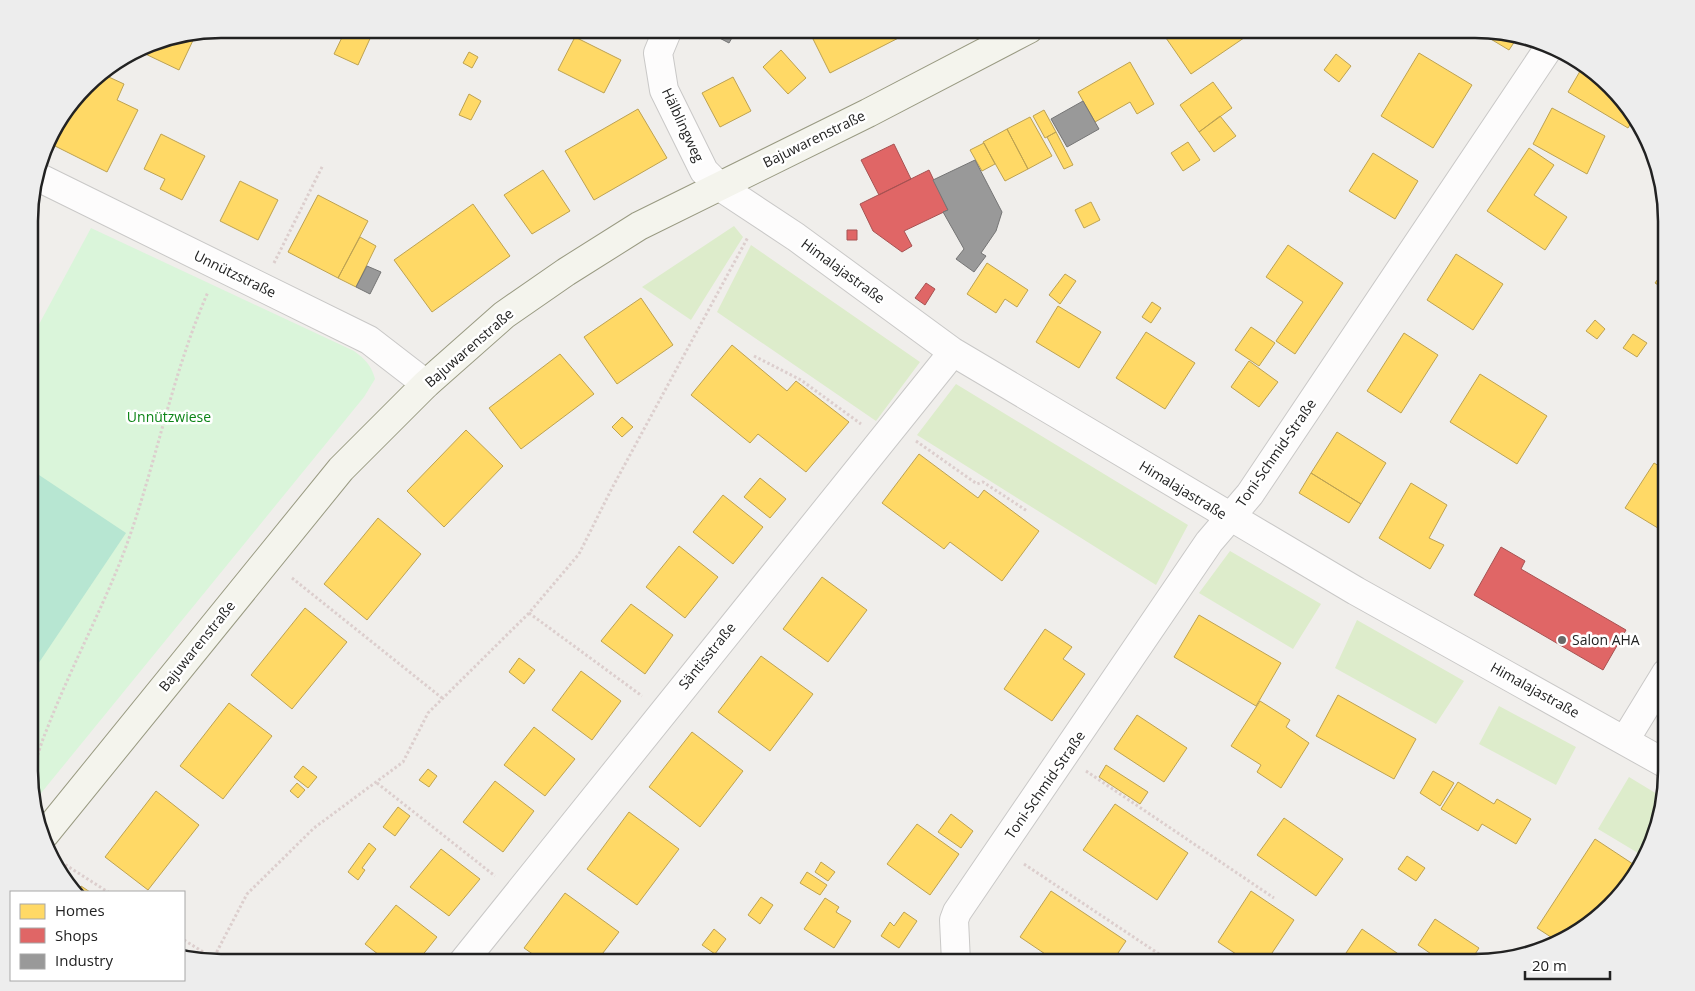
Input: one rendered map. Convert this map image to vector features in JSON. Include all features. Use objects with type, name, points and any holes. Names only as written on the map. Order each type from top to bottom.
[{"type":"main road","name":"Bajuwarenstraße","points":[[48,831],[341,469],[426,384],[504,315],[566,272],[640,226],[868,113],[1012,38]]},
{"type":"street","name":"Hälblingweg","points":[[664,38],[658,53],[664,90],[704,171],[720,186]]},
{"type":"street","name":"Toni-Schmid-Straße","points":[[956,954],[954,920],[956,912],[1209,542],[1250,494],[1546,52]]},
{"type":"street","name":"Unnützstraße","points":[[42,179],[369,340],[426,384]]},
{"type":"street","name":"Himalajastraße","points":[[720,186],[796,237],[953,352],[1356,592],[1658,759]]},
{"type":"street","name":"Säntisstraße","points":[[469,954],[953,352]]},
{"type":"street","points":[[1625,740],[1658,686]]},
{"type":"path","points":[[271,269],[323,165]]},
{"type":"path","points":[[216,954],[246,894],[314,828],[403,762],[428,713],[529,613],[579,554],[611,490],[752,230]]},
{"type":"path","points":[[38,754],[46,729],[124,552],[148,482],[173,385],[195,320],[210,288]]},
{"type":"path","points":[[754,356],[801,380],[889,434],[977,484],[983,482],[1027,511]]},
{"type":"path","points":[[292,578],[442,698]]},
{"type":"path","points":[[529,613],[663,711]]},
{"type":"path","points":[[1084,770],[1274,898]]},
{"type":"path","points":[[377,783],[518,894]]},
{"type":"path","points":[[63,863],[106,891]]},
{"type":"path","points":[[1022,863],[1159,954]]},
{"type":"path","points":[[185,941],[202,952]]},
{"type":"green space","points":[[734,226],[743,237],[691,320],[642,287]]},
{"type":"green space","name":"Unnützwiese","points":[[91,228],[354,351],[367,363],[375,379],[364,397],[39,795],[38,782],[38,326]]},
{"type":"green space","points":[[751,245],[920,362],[876,421],[717,312]]},
{"type":"green space","points":[[956,384],[1188,525],[1156,585],[917,435]]},
{"type":"green space","points":[[38,474],[126,533],[38,664]]},
{"type":"green space","points":[[1230,551],[1321,604],[1293,649],[1199,593]]},
{"type":"green space","points":[[1357,620],[1464,681],[1436,724],[1335,668]]},
{"type":"green space","points":[[1499,706],[1576,747],[1556,785],[1479,744]]},
{"type":"green space","points":[[1629,777],[1656,793],[1648,829],[1638,853],[1598,829]]},
{"type":"building: Homes","points":[[342,38],[370,38],[358,65],[334,54]]},
{"type":"building: Homes","points":[[574,38],[621,60],[604,93],[558,70]]},
{"type":"building: Homes","points":[[812,38],[898,38],[830,73]]},
{"type":"building: Homes","points":[[1166,38],[1244,38],[1191,74]]},
{"type":"building: Homes","points":[[1489,38],[1514,42],[1509,50]]},
{"type":"building: Homes","points":[[193,40],[179,70],[145,54],[162,47]]},
{"type":"building: Homes","points":[[781,50],[806,78],[788,94],[763,67]]},
{"type":"building: Homes","points":[[469,52],[478,57],[472,68],[463,63]]},
{"type":"building: Homes","points":[[1419,53],[1472,85],[1433,148],[1381,116]]},
{"type":"building: Homes","points":[[1336,54],[1351,66],[1339,82],[1324,70]]},
{"type":"building: Homes","points":[[1130,62],[1154,104],[1137,114],[1130,102],[1095,122],[1078,92]]},
{"type":"building: Homes","points":[[1580,71],[1604,91],[1630,124],[1628,128],[1568,92]]},
{"type":"building: Homes","points":[[107,76],[124,84],[117,100],[138,110],[107,172],[54,145],[75,109]]},
{"type":"building: Homes","points":[[733,77],[751,111],[720,127],[702,93]]},
{"type":"building: Homes","points":[[1213,82],[1232,108],[1199,132],[1180,105]]},
{"type":"building: Homes","points":[[469,94],[481,101],[471,120],[459,115]]},
{"type":"building: Homes","points":[[1552,108],[1605,136],[1587,174],[1533,144]]},
{"type":"building: Homes","points":[[638,109],[667,158],[594,200],[565,151]]},
{"type":"building: Homes","points":[[1044,110],[1056,132],[1045,138],[1033,116]]},
{"type":"building: Homes","points":[[1220,116],[1236,136],[1214,152],[1199,132]]},
{"type":"building: Homes","points":[[1030,117],[1052,156],[1028,169],[1007,129]]},
{"type":"building: Homes","points":[[1007,129],[1028,169],[1005,181],[983,142]]},
{"type":"building: Homes","points":[[1056,132],[1073,165],[1064,169],[1047,137]]},
{"type":"building: Homes","points":[[161,134],[205,156],[182,200],[160,189],[165,179],[144,169]]},
{"type":"building: Homes","points":[[1188,142],[1200,160],[1183,171],[1171,153]]},
{"type":"building: Homes","points":[[984,143],[995,164],[982,171],[970,150]]},
{"type":"building: Homes","points":[[1529,148],[1554,165],[1534,195],[1567,217],[1545,250],[1487,211]]},
{"type":"building: Homes","points":[[1373,153],[1418,181],[1395,219],[1349,191]]},
{"type":"building: Homes","points":[[543,170],[570,211],[532,234],[504,195]]},
{"type":"building: Homes","points":[[240,181],[278,200],[258,240],[220,221]]},
{"type":"building: Homes","points":[[318,195],[368,221],[338,278],[288,252]]},
{"type":"building: Homes","points":[[1091,202],[1100,220],[1084,228],[1075,210]]},
{"type":"building: Homes","points":[[473,204],[510,256],[432,312],[394,260]]},
{"type":"building: Homes","points":[[360,237],[376,246],[356,287],[338,278]]},
{"type":"building: Homes","points":[[1288,245],[1343,283],[1295,354],[1276,341],[1303,302],[1266,277]]},
{"type":"building: Homes","points":[[1456,254],[1503,284],[1473,330],[1427,300]]},
{"type":"building: Homes","points":[[987,263],[1028,290],[1017,307],[1005,299],[996,313],[967,294]]},
{"type":"building: Homes","points":[[1065,274],[1076,281],[1060,304],[1049,295]]},
{"type":"building: Homes","points":[[641,298],[673,345],[617,384],[584,337]]},
{"type":"building: Homes","points":[[1152,302],[1161,308],[1151,323],[1142,317]]},
{"type":"building: Homes","points":[[1058,306],[1101,332],[1079,368],[1036,342]]},
{"type":"building: Homes","points":[[1595,320],[1605,329],[1597,339],[1586,331]]},
{"type":"building: Homes","points":[[1251,327],[1275,343],[1259,366],[1235,350]]},
{"type":"building: Homes","points":[[1146,332],[1195,363],[1165,409],[1116,378]]},
{"type":"building: Homes","points":[[1404,333],[1438,355],[1401,413],[1367,391]]},
{"type":"building: Homes","points":[[1633,334],[1647,343],[1637,357],[1623,348]]},
{"type":"building: Homes","points":[[732,345],[787,391],[796,381],[849,422],[806,472],[758,434],[750,443],[691,395]]},
{"type":"building: Homes","points":[[560,354],[594,394],[521,449],[489,408]]},
{"type":"building: Homes","points":[[1249,361],[1278,382],[1259,407],[1231,387]]},
{"type":"building: Homes","points":[[1480,374],[1547,416],[1517,464],[1450,422]]},
{"type":"building: Homes","points":[[622,417],[633,427],[622,437],[612,427]]},
{"type":"building: Homes","points":[[466,430],[503,466],[444,527],[407,491]]},
{"type":"building: Homes","points":[[1337,432],[1386,463],[1361,504],[1311,473]]},
{"type":"building: Homes","points":[[919,454],[978,498],[984,490],[1039,531],[1002,581],[950,542],[944,549],[882,503]]},
{"type":"building: Homes","points":[[1654,463],[1658,465],[1658,528],[1625,508]]},
{"type":"building: Homes","points":[[1311,473],[1361,504],[1349,523],[1299,493]]},
{"type":"building: Homes","points":[[760,478],[786,499],[770,518],[744,497]]},
{"type":"building: Homes","points":[[1411,483],[1447,505],[1429,538],[1444,545],[1430,569],[1379,538]]},
{"type":"building: Homes","points":[[723,495],[763,527],[733,564],[693,532]]},
{"type":"building: Homes","points":[[378,518],[421,554],[367,620],[324,584]]},
{"type":"building: Homes","points":[[679,546],[718,577],[685,618],[646,587]]},
{"type":"building: Homes","points":[[822,577],[867,610],[828,662],[783,629]]},
{"type":"building: Homes","points":[[631,604],[673,635],[645,674],[601,641]]},
{"type":"building: Homes","points":[[305,608],[347,642],[292,709],[251,675]]},
{"type":"building: Homes","points":[[1199,615],[1281,663],[1256,706],[1174,657]]},
{"type":"building: Homes","points":[[1045,629],[1072,647],[1063,659],[1085,674],[1052,721],[1004,689]]},
{"type":"building: Homes","points":[[761,656],[813,694],[770,751],[718,712]]},
{"type":"building: Homes","points":[[519,658],[535,670],[524,684],[509,672]]},
{"type":"building: Homes","points":[[581,671],[621,701],[592,740],[552,710]]},
{"type":"building: Homes","points":[[1338,695],[1416,739],[1394,779],[1316,736]]},
{"type":"building: Homes","points":[[1260,701],[1290,720],[1286,727],[1309,743],[1281,788],[1257,772],[1261,765],[1231,746]]},
{"type":"building: Homes","points":[[229,703],[272,736],[223,799],[180,766]]},
{"type":"building: Homes","points":[[1137,715],[1187,748],[1164,782],[1114,749]]},
{"type":"building: Homes","points":[[534,727],[575,759],[545,796],[504,765]]},
{"type":"building: Homes","points":[[692,732],[743,771],[700,827],[649,787]]},
{"type":"building: Homes","points":[[1106,765],[1148,792],[1140,804],[1099,777]]},
{"type":"building: Homes","points":[[303,766],[317,777],[308,788],[294,777]]},
{"type":"building: Homes","points":[[428,769],[437,776],[429,787],[419,780]]},
{"type":"building: Homes","points":[[1433,771],[1454,783],[1440,806],[1420,793]]},
{"type":"building: Homes","points":[[495,781],[534,811],[503,852],[463,822]]},
{"type":"building: Homes","points":[[1458,782],[1494,804],[1497,799],[1531,819],[1516,844],[1482,824],[1478,831],[1441,809]]},
{"type":"building: Homes","points":[[297,783],[305,790],[298,798],[290,791]]},
{"type":"building: Homes","points":[[156,791],[199,825],[148,890],[105,857]]},
{"type":"building: Homes","points":[[1115,804],[1188,853],[1157,900],[1083,850]]},
{"type":"building: Homes","points":[[398,807],[410,816],[395,836],[383,827]]},
{"type":"building: Homes","points":[[629,812],[679,849],[637,905],[587,869]]},
{"type":"building: Homes","points":[[951,814],[973,831],[961,848],[938,832]]},
{"type":"building: Homes","points":[[1284,818],[1343,859],[1316,896],[1257,855]]},
{"type":"building: Homes","points":[[917,824],[959,854],[930,895],[887,864]]},
{"type":"building: Homes","points":[[1595,839],[1632,863],[1620,882],[1604,900],[1576,923],[1551,937],[1537,928]]},
{"type":"building: Homes","points":[[369,843],[376,849],[362,868],[365,870],[358,880],[348,872]]},
{"type":"building: Homes","points":[[441,849],[480,879],[449,916],[410,887]]},
{"type":"building: Homes","points":[[1407,856],[1425,868],[1416,881],[1398,869]]},
{"type":"building: Homes","points":[[821,862],[835,872],[828,881],[815,872]]},
{"type":"building: Homes","points":[[807,872],[827,885],[820,895],[800,883]]},
{"type":"building: Homes","points":[[81,886],[88,891],[83,891],[80,888]]},
{"type":"building: Homes","points":[[1051,891],[1126,941],[1117,954],[1045,954],[1020,937]]},
{"type":"building: Homes","points":[[1251,891],[1294,920],[1271,954],[1236,954],[1218,942]]},
{"type":"building: Homes","points":[[565,893],[619,932],[602,954],[533,954],[524,948]]},
{"type":"building: Homes","points":[[761,897],[773,905],[760,924],[748,915]]},
{"type":"building: Homes","points":[[825,898],[839,907],[836,912],[851,921],[834,948],[804,929]]},
{"type":"building: Homes","points":[[396,905],[437,937],[423,954],[378,954],[365,944]]},
{"type":"building: Homes","points":[[904,912],[917,921],[899,948],[881,936],[890,922],[894,926]]},
{"type":"building: Homes","points":[[1435,919],[1479,948],[1475,954],[1431,954],[1418,945]]},
{"type":"building: Homes","points":[[714,929],[726,939],[715,954],[702,945]]},
{"type":"building: Homes","points":[[1362,929],[1398,954],[1345,954]]},
{"type":"building: Shops","points":[[894,144],[911,179],[879,195],[861,160]]},
{"type":"building: Shops","points":[[929,170],[948,210],[904,231],[912,246],[902,252],[873,231],[860,204]]},
{"type":"building: Shops","points":[[847,230],[857,230],[857,240],[847,240]]},
{"type":"building: Shops","points":[[926,283],[935,289],[925,305],[915,298]]},
{"type":"building: Shops","points":[[1501,547],[1525,561],[1521,569],[1626,630],[1603,670],[1474,595]]},
{"type":"building: Industry","points":[[719,38],[732,38],[729,43]]},
{"type":"building: Industry","points":[[1083,101],[1099,129],[1067,147],[1051,119]]},
{"type":"building: Industry","points":[[975,160],[1002,212],[996,231],[981,253],[986,256],[974,272],[956,259],[964,249],[943,212],[948,210],[933,180]]},
{"type":"building: Industry","points":[[367,266],[381,272],[370,294],[356,287]]},
{"type":"place","name":"Salon AHA","points":[[1562,640]]}]
